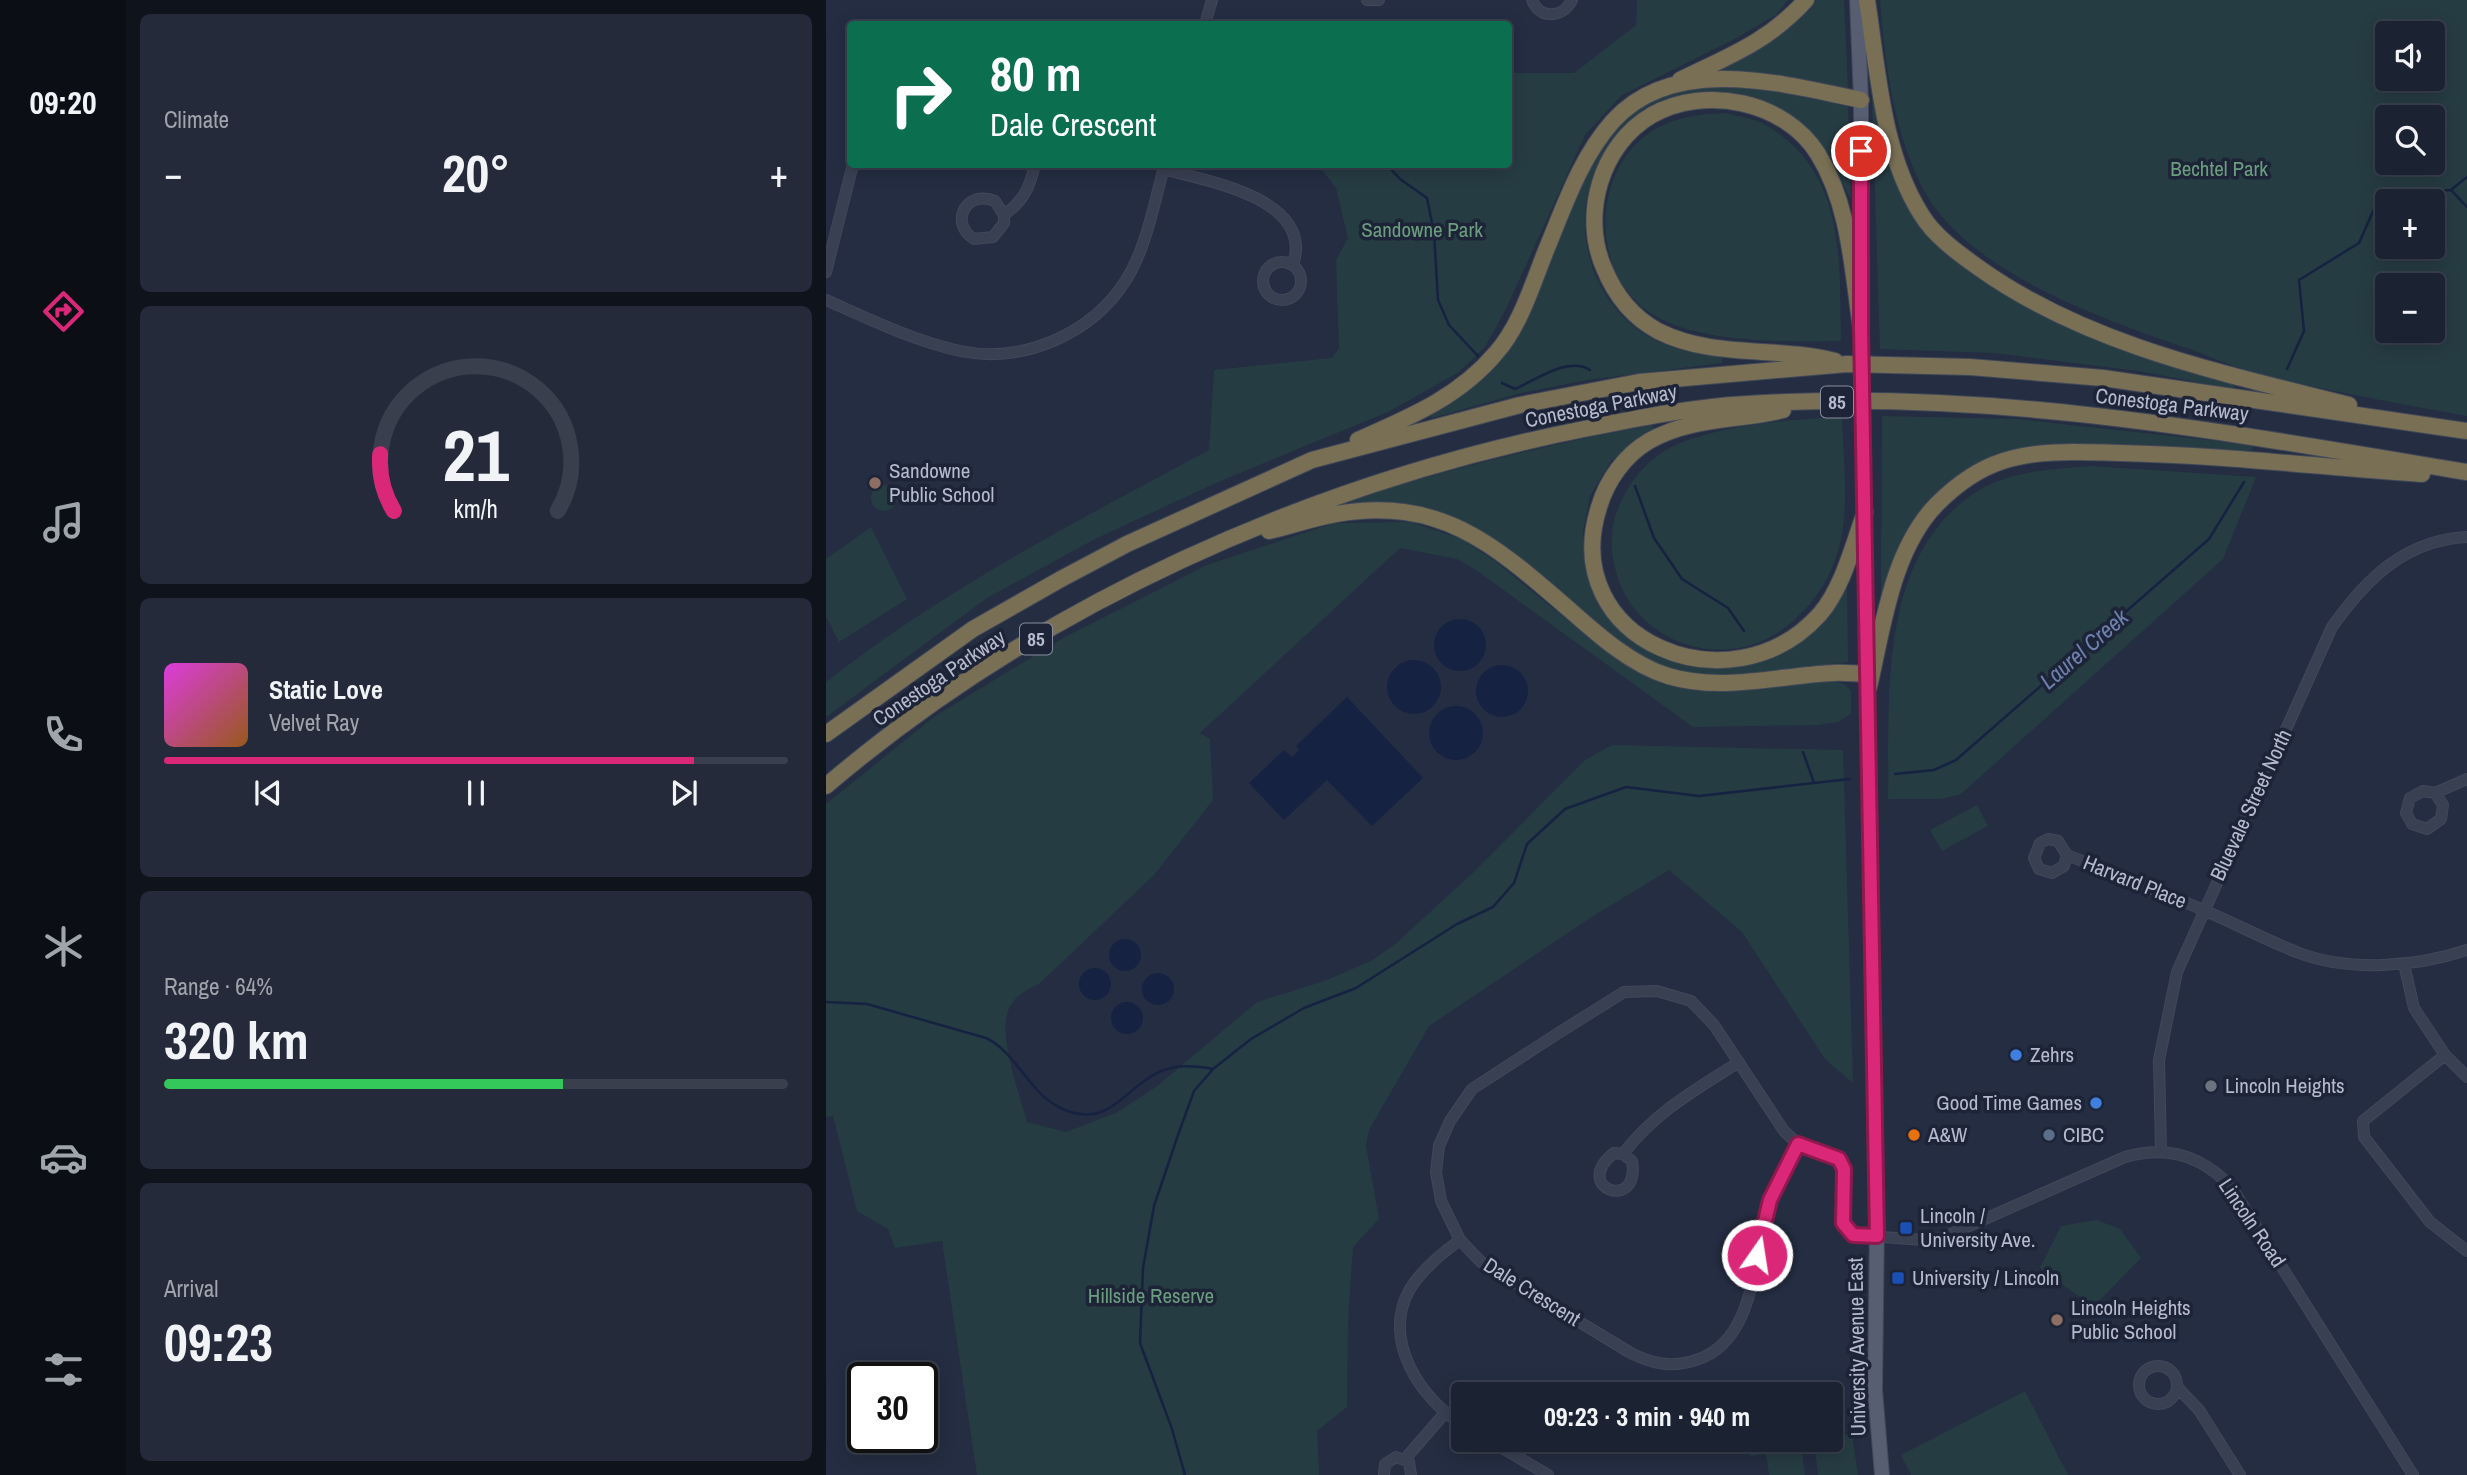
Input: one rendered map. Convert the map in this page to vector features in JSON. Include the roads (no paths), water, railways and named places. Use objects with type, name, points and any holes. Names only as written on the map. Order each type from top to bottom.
[{"type":"highway","points":[[1312,460],[1425,411],[1461,388],[1498,352],[1523,307],[1583,163],[1614,120],[1672,84],[1774,30],[1806,0]]},
{"type":"highway","points":[[1867,0],[1893,156],[1921,216],[1952,249],[2011,291],[2101,333],[2214,372],[2440,427]]},
{"type":"highway","points":[[1672,84],[1740,80],[1790,86],[1861,100]]},
{"type":"highway","points":[[1847,364],[1812,355],[1753,353],[1689,344],[1658,331],[1634,316],[1612,288],[1594,246],[1594,199],[1604,172],[1620,146],[1653,115],[1702,99],[1730,101],[1759,108],[1779,117],[1816,151],[1840,202],[1861,328]]},
{"type":"highway","name":"Conestoga Parkway","points":[[826,734],[895,682],[984,623],[1127,544],[1312,460],[1520,405],[1639,383],[1847,364],[1970,367],[2103,378],[2467,431]]},
{"type":"highway","points":[[1812,402],[1762,415],[1708,421],[1676,429],[1648,442],[1622,463],[1603,493],[1592,529],[1593,559],[1602,590],[1615,611],[1638,635],[1661,651],[1700,661],[1743,659],[1785,643],[1820,613],[1841,578],[1866,512]]},
{"type":"highway","name":"Conestoga Parkway","points":[[826,786],[862,755],[965,681],[1091,606],[1222,543],[1318,501],[1409,470],[1547,436],[1653,415],[1746,404],[1942,403],[2082,414],[2240,434],[2467,475]]},
{"type":"highway","points":[[1222,543],[1336,514],[1373,511],[1425,514],[1465,528],[1634,660],[1667,676],[1709,683],[1730,683],[1834,672],[1869,680],[1891,593],[1911,542],[1936,506],[1967,478],[2004,461],[2060,452],[2208,454],[2467,475]]},
{"type":"main road","name":"University Avenue East","points":[[1857,0],[1861,100],[1861,328],[1877,1236],[1875,1390],[1882,1475]]},
{"type":"street","points":[[1206,21],[1212,0]]},
{"type":"street","points":[[1367,0],[1379,0]]},
{"type":"street","points":[[1532,0],[1537,9],[1550,15],[1563,12],[1572,0]]},
{"type":"street","points":[[826,272],[852,168]]},
{"type":"street","points":[[1004,215],[995,201],[979,197],[968,202],[962,211],[961,221],[968,234],[984,240],[999,233],[1004,215],[1019,204],[1031,185],[1034,168]]},
{"type":"street","points":[[826,300],[931,343],[963,352],[1006,353],[1046,344],[1072,333],[1092,319],[1126,279],[1138,256],[1164,168]]},
{"type":"street","points":[[1167,168],[1240,189],[1276,211],[1292,233],[1297,251],[1293,265]]},
{"type":"street","name":"Bluevale Street North","points":[[2161,1152],[2157,1086],[2163,1027],[2176,972],[2332,626],[2359,588],[2409,551],[2432,542],[2467,537]]},
{"type":"street","points":[[2434,793],[2467,779]]},
{"type":"street","name":"Harvard Place","points":[[2067,855],[2203,910],[2299,953],[2321,959],[2404,964],[2446,957],[2467,950]]},
{"type":"street","points":[[2404,964],[2414,1007],[2445,1055],[2467,1077]]},
{"type":"street","name":"Dale Crescent","points":[[1798,1144],[1770,1200],[1747,1301],[1736,1330],[1703,1358],[1684,1364],[1648,1362],[1481,1262],[1460,1240],[1441,1201],[1436,1172],[1439,1146],[1450,1121],[1472,1089],[1624,992],[1657,991],[1691,1002],[1714,1025],[1771,1114],[1798,1144],[1839,1159],[1844,1169],[1843,1223],[1853,1235],[1877,1236]]},
{"type":"street","points":[[2445,1055],[2363,1121],[2364,1137],[2430,1222],[2467,1251]]},
{"type":"street","points":[[1623,1154],[1643,1128],[1666,1109],[1739,1062]]},
{"type":"street","name":"Lincoln Road","points":[[1877,1236],[1924,1240],[1942,1238],[2125,1157],[2145,1151],[2204,1162],[2232,1188],[2413,1475]]},
{"type":"street","points":[[1451,1417],[1422,1392],[1404,1354],[1400,1324],[1410,1289],[1439,1255],[1460,1240]]},
{"type":"street","points":[[2177,1387],[2199,1410],[2241,1475]]},
{"type":"street","points":[[1405,1458],[1444,1413]]},
{"type":"street","points":[[1509,1452],[1548,1475]]},
{"type":"street","points":[[1384,1475],[1388,1460],[1396,1457],[1405,1458],[1411,1466],[1411,1475]]},
{"type":"water","points":[[1460,619],[1479,626],[1486,645],[1479,664],[1460,671],[1441,664],[1434,645],[1441,626]]},
{"type":"water","points":[[1414,660],[1433,668],[1441,687],[1433,706],[1414,714],[1395,706],[1387,687],[1395,668]]},
{"type":"water","points":[[1502,665],[1521,672],[1528,691],[1521,710],[1502,717],[1483,710],[1476,691],[1483,672]]},
{"type":"water","points":[[1347,697],[1423,778],[1372,826],[1327,780],[1284,820],[1249,783],[1284,750],[1292,757],[1299,750],[1296,746]]},
{"type":"water","points":[[1456,706],[1475,714],[1483,733],[1475,752],[1456,760],[1437,752],[1429,733],[1437,714]]},
{"type":"water","points":[[1125,939],[1137,943],[1141,955],[1137,967],[1125,971],[1113,967],[1109,955],[1113,943]]},
{"type":"water","points":[[1095,968],[1107,972],[1111,984],[1107,996],[1095,1000],[1083,996],[1079,984],[1083,972]]},
{"type":"water","points":[[1158,973],[1170,977],[1174,989],[1170,1001],[1158,1005],[1146,1001],[1142,989],[1146,977]]},
{"type":"water","points":[[1127,1002],[1139,1006],[1143,1018],[1139,1030],[1127,1034],[1115,1030],[1111,1018],[1115,1006]]},
{"type":"waterway","points":[[1390,168],[1400,179],[1427,198],[1434,233],[1438,300],[1449,325],[1478,356]]},
{"type":"waterway","name":"Laurel Creek","points":[[2287,369],[2304,331],[2299,280],[2359,243],[2382,191],[2451,190],[2467,177]]},
{"type":"waterway","points":[[2451,190],[2467,207]]},
{"type":"waterway","points":[[1502,383],[1515,389],[1562,367],[1581,366],[1590,370]]},
{"type":"waterway","name":"Laurel Creek","points":[[1895,774],[1934,770],[1956,760],[2209,539],[2244,482]]},
{"type":"waterway","points":[[1635,486],[1654,538],[1682,579],[1728,608],[1744,631]]},
{"type":"waterway","points":[[1803,752],[1814,783]]},
{"type":"waterway","points":[[1185,1475],[1172,1429],[1140,1343],[1143,1268],[1154,1206],[1178,1135],[1194,1091],[1213,1069],[1251,1039],[1304,1008],[1356,988],[1457,924],[1493,907],[1514,883],[1527,844],[1565,809],[1626,787],[1699,796],[1850,779]]},
{"type":"waterway","points":[[826,1002],[867,1004],[986,1038],[1007,1054],[1053,1104],[1080,1114],[1104,1111],[1143,1081],[1169,1068],[1184,1066],[1213,1069]]},
{"type":"place","name":"Sandowne Public School","points":[[875,483]]},
{"type":"place","name":"Zehrs","points":[[2016,1055]]},
{"type":"place","name":"Lincoln Heights","points":[[2211,1086]]},
{"type":"place","name":"Good Time Games","points":[[2096,1103]]},
{"type":"place","name":"A&W","points":[[1914,1135]]},
{"type":"place","name":"CIBC","points":[[2049,1135]]},
{"type":"place","name":"Lincoln / University Ave.","points":[[1906,1228]]},
{"type":"place","name":"University / Lincoln","points":[[1898,1278]]},
{"type":"place","name":"Lincoln Heights Public School","points":[[2057,1320]]},
{"type":"park label","name":"Bechtel Park","points":[[2219,169]]},
{"type":"park label","name":"Sandowne Park","points":[[1422,230]]},
{"type":"park label","name":"Hillside Reserve","points":[[1151,1296]]}]
